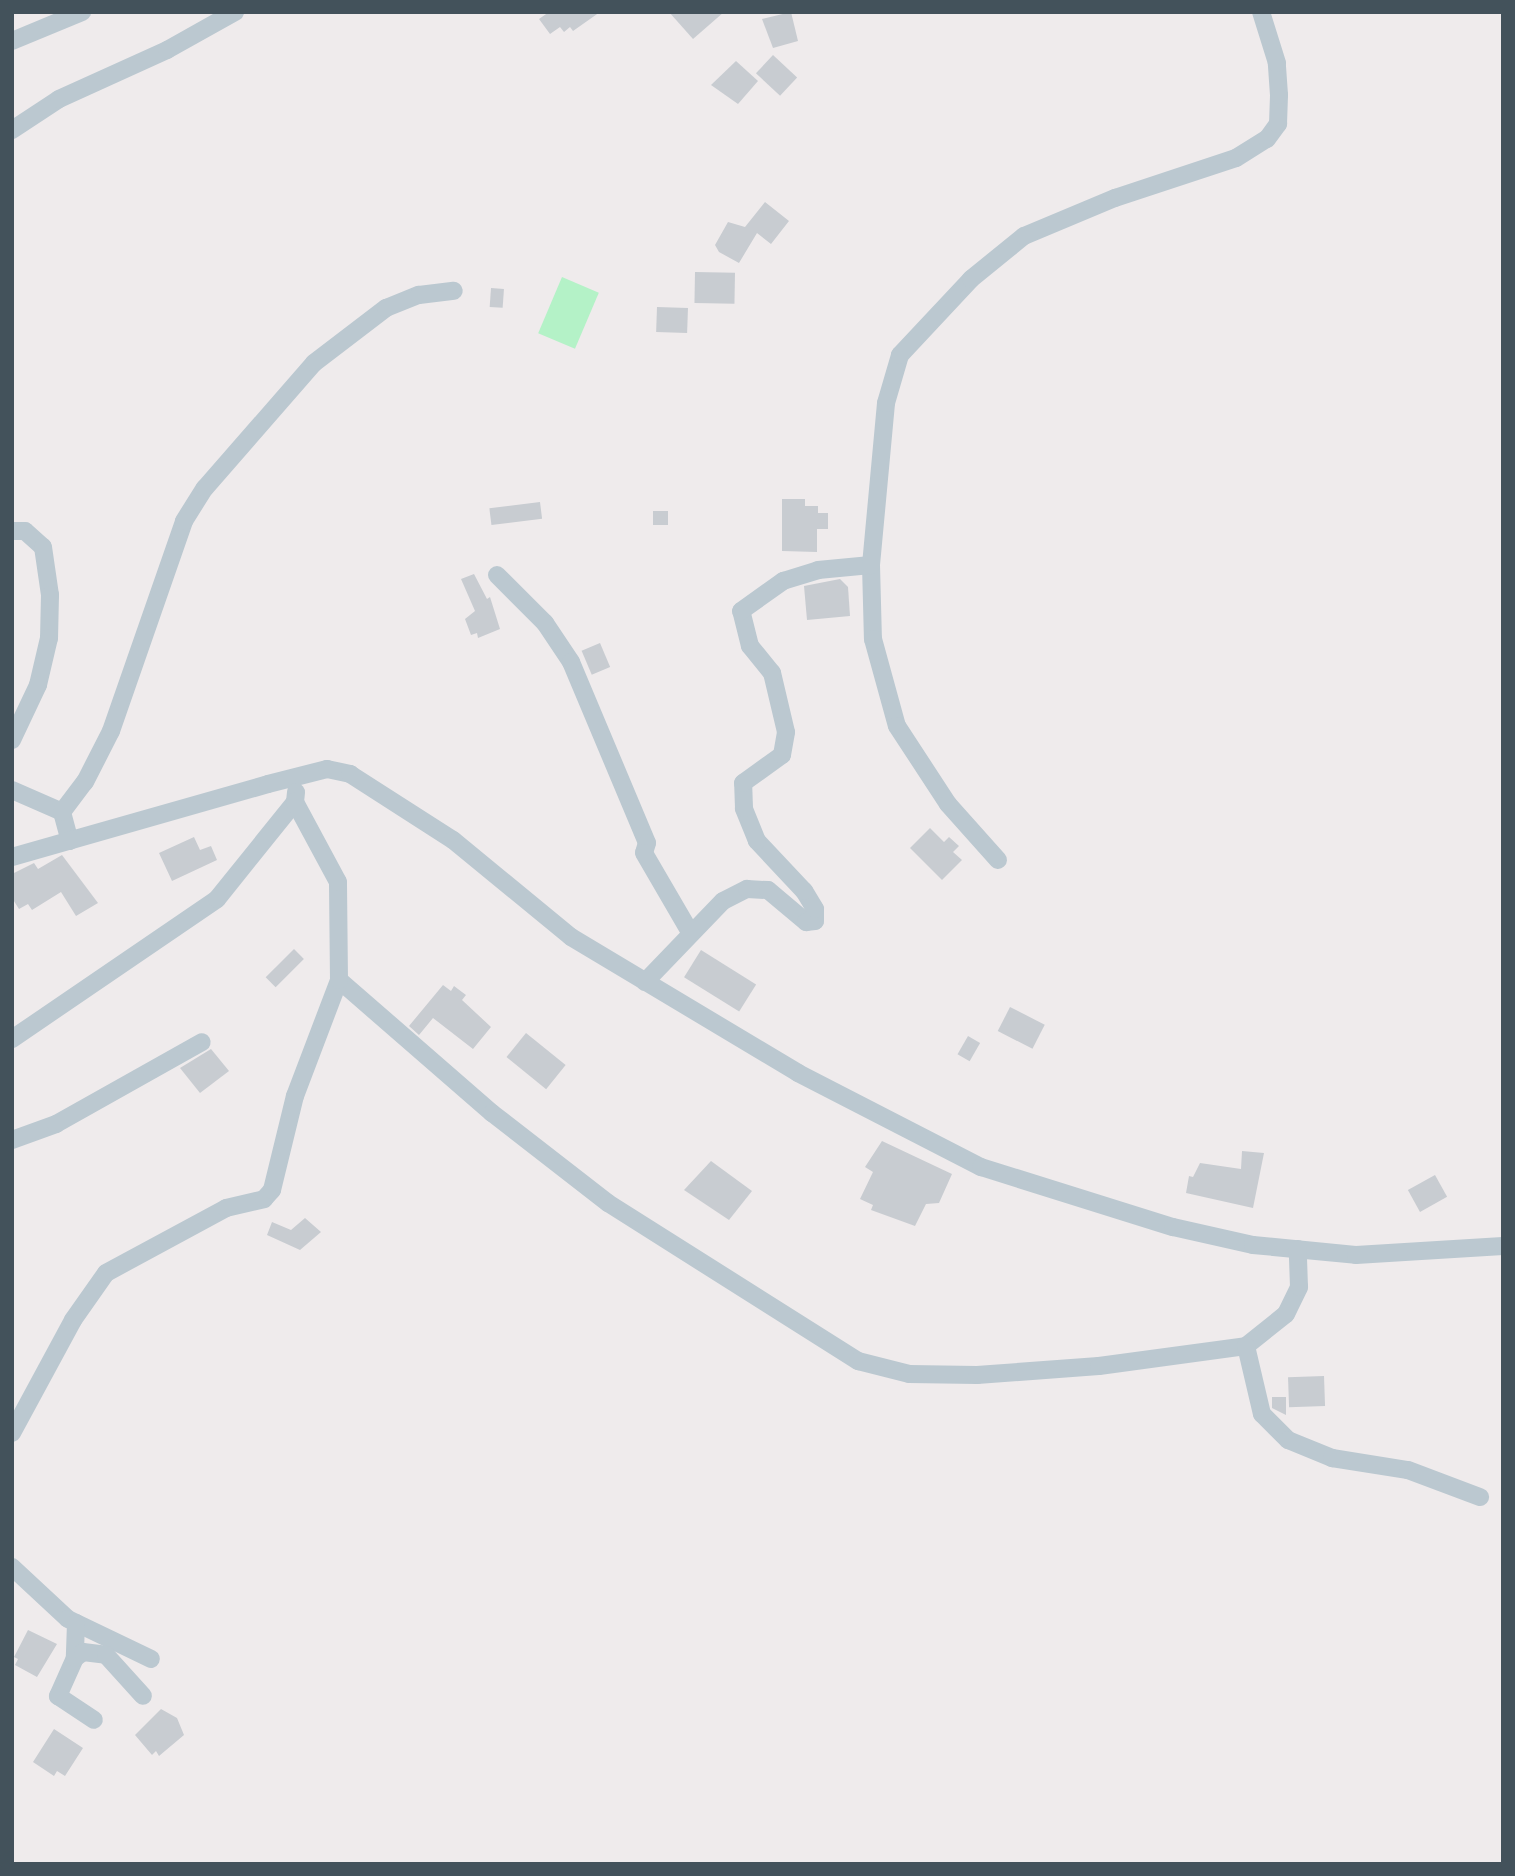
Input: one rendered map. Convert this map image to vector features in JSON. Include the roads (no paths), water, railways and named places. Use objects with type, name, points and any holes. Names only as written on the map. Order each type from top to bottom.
[{"type":"street","points":[[12,41],[82,12]]},
{"type":"street","points":[[12,130],[59,99],[167,50],[236,12]]},
{"type":"street","points":[[998,860],[948,804],[897,726],[873,639],[871,565],[886,403],[892,372],[912,338],[971,279],[1024,236],[1115,198],[1236,158],[1267,139],[1278,124],[1279,95],[1277,63],[1261,12]]},
{"type":"street","points":[[62,812],[85,782],[111,731],[184,521],[205,488],[314,363],[386,308],[419,295],[454,291]]},
{"type":"street","points":[[12,531],[25,531],[43,547],[50,595],[49,638],[38,685],[12,740]]},
{"type":"street","points":[[645,982],[690,932],[723,901],[747,888],[768,890],[806,922],[816,921],[815,909],[804,891],[757,841],[744,808],[743,783],[782,755],[786,732],[772,673],[750,646],[741,611],[783,581],[818,570],[871,565]]},
{"type":"street","points":[[497,575],[545,623],[570,662],[647,843],[644,853],[690,932]]},
{"type":"street","points":[[12,857],[327,769],[350,774],[453,840],[571,937],[798,1073],[981,1167],[1212,1237],[1298,1249],[1391,1255],[1503,1246]]},
{"type":"street","points":[[12,1039],[216,899],[295,803],[298,778]]},
{"type":"street","points":[[12,790],[62,812]]},
{"type":"street","points":[[12,1433],[73,1320],[106,1273],[226,1208],[264,1199],[272,1190],[295,1096],[339,981],[338,882],[295,803]]},
{"type":"street","points":[[62,812],[70,841]]},
{"type":"street","points":[[339,981],[492,1113],[608,1203],[858,1361],[909,1374],[977,1375],[1100,1366],[1245,1346],[1286,1314],[1299,1287],[1298,1249]]},
{"type":"street","points":[[12,1140],[55,1124],[202,1041]]},
{"type":"street","points":[[1245,1346],[1262,1414],[1288,1440],[1332,1458],[1408,1470],[1480,1497]]},
{"type":"street","points":[[12,1567],[76,1623],[151,1659]]},
{"type":"street","points":[[76,1623],[75,1658],[58,1696],[94,1720]]},
{"type":"street","points":[[75,1658],[83,1652],[106,1655],[143,1696]]}]
